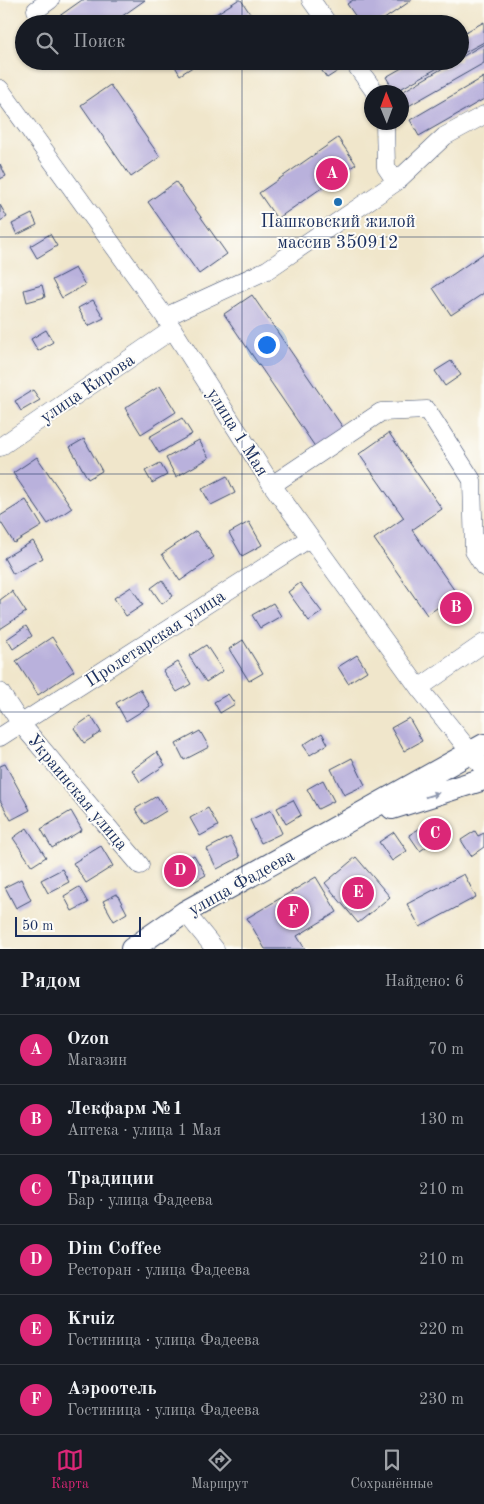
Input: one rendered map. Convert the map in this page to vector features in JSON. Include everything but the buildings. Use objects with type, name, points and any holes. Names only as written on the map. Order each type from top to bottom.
[{"type":"main road","name":"улица Фадеева","points":[[132,949],[185,912],[352,820],[479,756]]},
{"type":"main road","name":"улица Фадеева","points":[[352,820],[484,779]]},
{"type":"street","points":[[311,0],[322,15]]},
{"type":"street","points":[[359,70],[370,85]]},
{"type":"street","name":"улица 1 Мая","points":[[0,89],[169,323],[272,486],[418,688],[479,756]]},
{"type":"street","name":"улица Кирова","points":[[0,447],[169,323],[267,270],[396,182],[445,136],[484,115]]},
{"type":"street","points":[[385,130],[386,167],[396,182]]},
{"type":"street","points":[[272,486],[381,412],[427,410],[472,480],[479,547],[484,567]]},
{"type":"street","name":"Пролетарская улица","points":[[0,737],[310,538]]},
{"type":"street","points":[[418,688],[484,643]]},
{"type":"street","name":"Украинская улица","points":[[0,692],[21,724],[140,865]]},
{"type":"street","points":[[185,912],[214,949]]},
{"type":"place","name":"Ozon","points":[[332,174]]},
{"type":"place","name":"Пашковский жилой массив 350912","points":[[338,202]]},
{"type":"place","name":"Лекфарм №1","points":[[456,608]]},
{"type":"place","name":"Традиции","points":[[435,834]]},
{"type":"place","name":"Dim Coffee","points":[[180,871]]},
{"type":"place","name":"Kruiz","points":[[358,893]]},
{"type":"place","name":"Аэроотель","points":[[293,912]]}]
